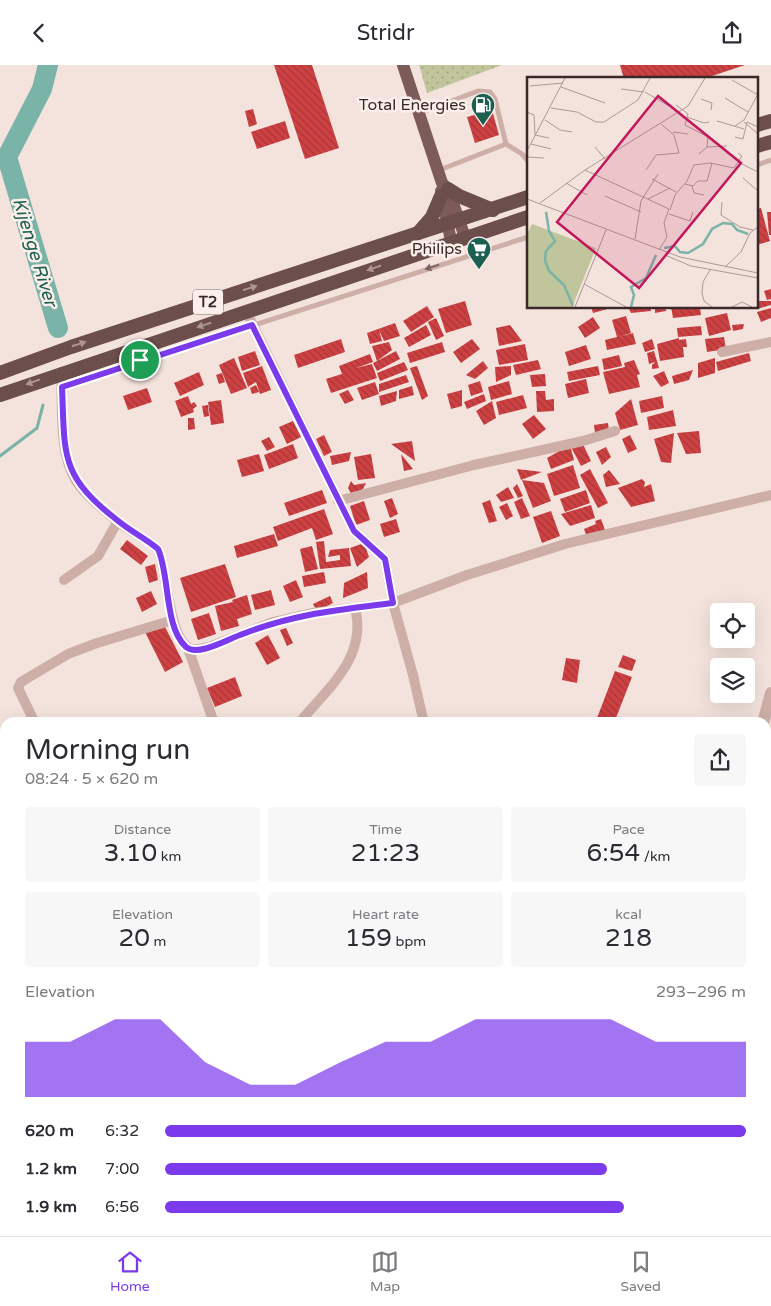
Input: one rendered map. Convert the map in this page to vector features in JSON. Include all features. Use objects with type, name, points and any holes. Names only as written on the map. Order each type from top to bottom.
[{"type":"highway","points":[[758,125],[771,121]]},
{"type":"highway","points":[[758,146],[771,142]]},
{"type":"highway","points":[[417,234],[432,217],[443,190],[492,209]]},
{"type":"highway","name":"T2","points":[[3,371],[527,197]]},
{"type":"highway","name":"T2","points":[[0,395],[61,372],[527,217]]},
{"type":"highway","points":[[393,242],[397,260]]},
{"type":"main road","points":[[403,65],[458,239]]},
{"type":"street","points":[[246,311],[354,531],[385,559],[393,603],[423,717]]},
{"type":"street","points":[[722,352],[771,342]]},
{"type":"street","points":[[61,372],[63,425],[68,464],[76,481],[83,489],[118,521],[158,549],[173,620],[182,642],[188,648],[212,717]]},
{"type":"street","points":[[338,501],[474,465],[583,441],[615,431]]},
{"type":"street","points":[[188,648],[199,650],[273,623],[312,613],[393,603],[467,575],[565,544],[771,495]]},
{"type":"street","points":[[64,580],[98,556],[118,521]]},
{"type":"street","points":[[304,717],[332,687],[348,661],[359,630],[355,608]]},
{"type":"street","points":[[32,717],[20,695],[18,687],[21,681],[68,654],[97,643],[173,620]]},
{"type":"street","points":[[765,717],[771,693]]},
{"type":"lane","points":[[419,114],[478,91],[490,92],[495,99],[506,145],[522,154],[527,160]]},
{"type":"lane","points":[[437,171],[506,145]]},
{"type":"lane","points":[[758,165],[771,160]]},
{"type":"lane","points":[[62,387],[527,237]]},
{"type":"green space","points":[[419,65],[502,65],[427,93]]},
{"type":"building","points":[[274,65],[312,65],[339,148],[305,159]]},
{"type":"building","points":[[620,65],[745,65],[709,77],[623,77]]},
{"type":"building","points":[[253,109],[257,124],[249,127],[245,111]]},
{"type":"building","name":"Total Energies","points":[[492,110],[499,135],[475,143],[467,117]]},
{"type":"building","points":[[285,121],[290,138],[257,149],[251,132]]},
{"type":"building","points":[[761,208],[770,241],[758,245],[758,209]]},
{"type":"building","points":[[767,212],[771,212],[771,235],[769,235]]},
{"type":"building","points":[[771,289],[771,299],[767,300],[764,291]]},
{"type":"building","points":[[465,301],[472,325],[446,333],[438,309]]},
{"type":"building","points":[[758,301],[771,301],[771,305],[758,309]]},
{"type":"building","points":[[427,306],[434,317],[411,332],[403,321]]},
{"type":"building","points":[[771,308],[771,318],[761,322],[757,312]]},
{"type":"building","points":[[592,309],[607,309],[593,313]]},
{"type":"building","points":[[629,309],[650,309],[651,311],[631,313]]},
{"type":"building","points":[[655,309],[666,309],[666,311],[655,313]]},
{"type":"building","points":[[671,309],[700,309],[701,315],[673,318]]},
{"type":"building","points":[[727,313],[731,330],[709,336],[705,318]]},
{"type":"building","points":[[626,316],[631,333],[619,337],[633,333],[636,344],[607,350],[605,340],[617,337],[612,320]]},
{"type":"building","points":[[593,317],[600,328],[585,338],[578,327]]},
{"type":"building","points":[[436,318],[444,336],[436,340],[428,322]]},
{"type":"building","points":[[395,323],[400,336],[384,341],[379,330],[382,341],[370,344],[367,333]]},
{"type":"building","points":[[744,324],[743,329],[733,331],[732,325]]},
{"type":"building","points":[[426,325],[431,335],[409,347],[404,338]]},
{"type":"building","points":[[510,325],[522,341],[499,346],[496,328]]},
{"type":"building","points":[[701,326],[702,335],[678,337],[677,328]]},
{"type":"building","points":[[724,337],[726,349],[707,352],[705,339]]},
{"type":"building","points":[[679,338],[679,340],[686,339],[687,347],[683,347],[684,357],[660,361],[657,344]]},
{"type":"building","points":[[341,339],[345,352],[298,368],[294,355]]},
{"type":"building","points":[[472,339],[480,349],[461,363],[453,352]]},
{"type":"building","points":[[652,339],[655,349],[645,352],[642,343]]},
{"type":"building","points":[[389,342],[392,350],[377,361],[372,346]]},
{"type":"building","points":[[442,342],[445,352],[410,363],[407,353]]},
{"type":"building","points":[[525,344],[528,360],[499,365],[496,350]]},
{"type":"building","points":[[586,345],[591,359],[569,366],[565,352]]},
{"type":"building","points":[[255,351],[260,365],[242,371],[238,357]]},
{"type":"building","points":[[396,351],[400,359],[377,371],[373,363]]},
{"type":"building","points":[[654,351],[659,368],[652,369],[652,365],[655,362],[649,364],[647,353]]},
{"type":"building","points":[[749,353],[751,361],[718,371],[716,362]]},
{"type":"building","points":[[370,354],[373,362],[356,368],[372,364],[377,378],[331,393],[326,379],[342,374],[339,366]]},
{"type":"building","points":[[619,355],[622,366],[604,370],[602,359]]},
{"type":"building","points":[[234,358],[247,388],[231,394],[219,365]]},
{"type":"building","points":[[715,358],[715,373],[698,378],[698,363]]},
{"type":"building","points":[[538,360],[541,369],[516,375],[513,365]]},
{"type":"building","points":[[634,360],[640,374],[637,375],[640,387],[609,394],[603,372],[625,367],[624,363]]},
{"type":"building","points":[[483,361],[488,368],[475,379],[466,375]]},
{"type":"building","points":[[404,362],[408,370],[380,381],[377,373]]},
{"type":"building","points":[[262,366],[271,390],[260,394],[256,382],[248,387],[243,373]]},
{"type":"building","points":[[417,366],[428,396],[422,400],[410,368]]},
{"type":"building","points":[[511,366],[511,375],[496,382],[495,367]]},
{"type":"building","points":[[598,366],[600,375],[569,381],[567,372]]},
{"type":"building","points":[[693,370],[689,380],[674,384],[672,376]]},
{"type":"building","points":[[664,371],[669,383],[661,387],[653,376]]},
{"type":"building","points":[[199,372],[204,385],[180,396],[174,383]]},
{"type":"building","points":[[222,373],[225,382],[219,384],[216,375]]},
{"type":"building","points":[[545,374],[546,386],[532,387],[530,375]]},
{"type":"building","points":[[406,375],[409,382],[379,392],[379,384]]},
{"type":"building","points":[[586,379],[589,393],[568,398],[565,384]]},
{"type":"building","points":[[480,381],[483,392],[471,396],[468,385]]},
{"type":"building","points":[[509,381],[512,394],[491,400],[488,387]]},
{"type":"building","points":[[375,382],[379,394],[362,400],[357,388]]},
{"type":"building","points":[[256,385],[259,392],[252,394],[250,388]]},
{"type":"building","points":[[412,386],[414,395],[399,399],[399,390]]},
{"type":"building","points":[[147,388],[152,402],[128,410],[123,396]]},
{"type":"building","points":[[348,390],[354,400],[345,404],[339,394]]},
{"type":"building","points":[[462,390],[462,406],[451,409],[447,394]]},
{"type":"building","points":[[397,391],[396,401],[381,406],[379,396]]},
{"type":"building","points":[[536,391],[545,391],[546,400],[554,399],[554,411],[537,412]]},
{"type":"building","points":[[484,394],[486,401],[467,409],[464,402]]},
{"type":"building","points":[[523,395],[527,408],[499,415],[496,402]]},
{"type":"building","points":[[188,396],[191,404],[194,402],[197,406],[193,409],[194,412],[181,417],[175,401]]},
{"type":"building","points":[[662,396],[664,408],[641,413],[639,401]]},
{"type":"building","points":[[631,399],[638,425],[620,430],[615,413]]},
{"type":"building","points":[[221,400],[224,423],[211,425],[208,402]]},
{"type":"building","points":[[492,401],[496,418],[484,425],[476,411]]},
{"type":"building","points":[[208,405],[209,416],[204,417],[202,406]]},
{"type":"building","points":[[673,410],[676,426],[649,430],[647,417]]},
{"type":"building","points":[[534,415],[546,429],[533,439],[522,424]]},
{"type":"building","points":[[188,418],[194,418],[195,429],[188,430]]},
{"type":"building","points":[[293,421],[301,437],[287,444],[279,427]]},
{"type":"building","points":[[608,423],[609,431],[595,433],[594,425]]},
{"type":"building","points":[[699,431],[701,453],[686,454],[677,433]]},
{"type":"building","points":[[674,433],[671,463],[661,462],[654,439]]},
{"type":"building","points":[[324,435],[332,452],[324,456],[316,439]]},
{"type":"building","points":[[630,435],[637,449],[628,453],[622,439]]},
{"type":"building","points":[[269,437],[275,447],[267,451],[261,441]]},
{"type":"building","points":[[581,440],[591,461],[581,466],[570,445]]},
{"type":"building","points":[[412,441],[415,461],[391,444]]},
{"type":"building","points":[[293,444],[298,458],[269,469],[264,455]]},
{"type":"building","points":[[570,445],[574,460],[551,469],[547,458]]},
{"type":"building","points":[[606,447],[611,457],[602,465],[596,452]]},
{"type":"building","points":[[351,452],[349,461],[332,465],[330,456]]},
{"type":"building","points":[[259,454],[264,471],[242,477],[237,460]]},
{"type":"building","points":[[371,454],[375,478],[358,480],[354,457]]},
{"type":"building","points":[[401,454],[413,469],[404,471]]},
{"type":"building","points":[[573,465],[580,488],[554,496],[547,474]]},
{"type":"building","points":[[517,469],[542,472],[521,480]]},
{"type":"building","points":[[590,469],[608,503],[598,508],[580,475]]},
{"type":"building","points":[[609,470],[620,484],[606,487],[603,475]]},
{"type":"building","points":[[642,479],[645,482],[644,487],[651,484],[655,501],[631,507],[618,488]]},
{"type":"building","points":[[522,480],[544,483],[551,501],[533,508]]},
{"type":"building","points":[[351,481],[354,485],[366,483],[363,489],[352,495],[348,488]]},
{"type":"building","points":[[517,484],[523,496],[518,498],[513,488]]},
{"type":"building","points":[[508,487],[514,498],[501,502],[496,495]]},
{"type":"building","points":[[322,490],[327,503],[289,516],[284,503]]},
{"type":"building","points":[[586,490],[590,503],[565,512],[560,499]]},
{"type":"building","points":[[392,498],[398,514],[390,518],[384,501]]},
{"type":"building","points":[[522,498],[530,516],[521,519],[514,502]]},
{"type":"building","points":[[490,500],[497,521],[489,523],[482,503]]},
{"type":"building","points":[[364,501],[370,520],[356,525],[350,506]]},
{"type":"building","points":[[507,503],[513,516],[506,520],[499,507]]},
{"type":"building","points":[[591,505],[595,518],[570,526],[561,514]]},
{"type":"building","points":[[324,509],[333,534],[316,540],[312,528],[278,541],[273,527]]},
{"type":"building","points":[[551,511],[560,536],[542,543],[533,517]]},
{"type":"building","points":[[396,519],[400,532],[384,537],[380,524]]},
{"type":"building","points":[[601,519],[605,530],[587,537],[584,529],[596,524],[595,521]]},
{"type":"building","points":[[274,534],[278,546],[237,558],[234,546]]},
{"type":"building","points":[[127,540],[148,556],[141,565],[120,549]]},
{"type":"building","points":[[324,541],[326,562],[340,560],[340,555],[328,557],[330,550],[349,548],[351,566],[320,569],[316,542]]},
{"type":"building","points":[[364,543],[369,557],[357,567],[350,548]]},
{"type":"building","points":[[312,546],[318,569],[305,572],[300,549]]},
{"type":"building","points":[[155,564],[158,580],[149,583],[145,567]]},
{"type":"building","points":[[225,564],[236,597],[191,612],[180,578]]},
{"type":"building","points":[[324,572],[326,583],[304,587],[302,576]]},
{"type":"building","points":[[367,572],[368,588],[343,598],[344,583]]},
{"type":"building","points":[[296,580],[303,597],[290,602],[283,586]]},
{"type":"building","points":[[271,590],[275,605],[255,610],[251,595]]},
{"type":"building","points":[[151,591],[157,604],[142,612],[136,598]]},
{"type":"building","points":[[247,595],[252,614],[237,619],[239,626],[221,631],[215,606],[233,602],[232,600]]},
{"type":"building","points":[[330,596],[333,603],[317,611],[313,604]]},
{"type":"building","points":[[209,613],[216,634],[198,640],[191,619]]},
{"type":"building","points":[[163,623],[183,662],[165,672],[145,632]]},
{"type":"building","points":[[286,628],[293,643],[287,646],[280,630]]},
{"type":"building","points":[[268,635],[280,658],[267,665],[255,643]]},
{"type":"building","points":[[623,655],[636,660],[632,671],[618,667]]},
{"type":"building","points":[[566,658],[580,660],[577,683],[562,680]]},
{"type":"building","points":[[615,671],[632,677],[616,717],[597,717]]},
{"type":"building","points":[[235,677],[242,696],[215,707],[207,688]]},
{"type":"waterway","name":"Kijenge River","points":[[48,65],[42,89],[7,157],[58,328]]},
{"type":"waterway","points":[[0,456],[37,428],[43,405]]},
{"type":"place","name":"Total Energies","points":[[483,126]]},
{"type":"place","name":"Philips","points":[[479,270]]},
{"type":"route","points":[[252,325],[295,411],[313,452],[354,531],[385,559],[389,572],[393,603],[312,613],[273,623],[199,650],[188,648],[182,642],[173,620],[158,549],[118,521],[89,496],[76,481],[68,464],[63,425],[62,387],[140,360],[252,325]]}]
